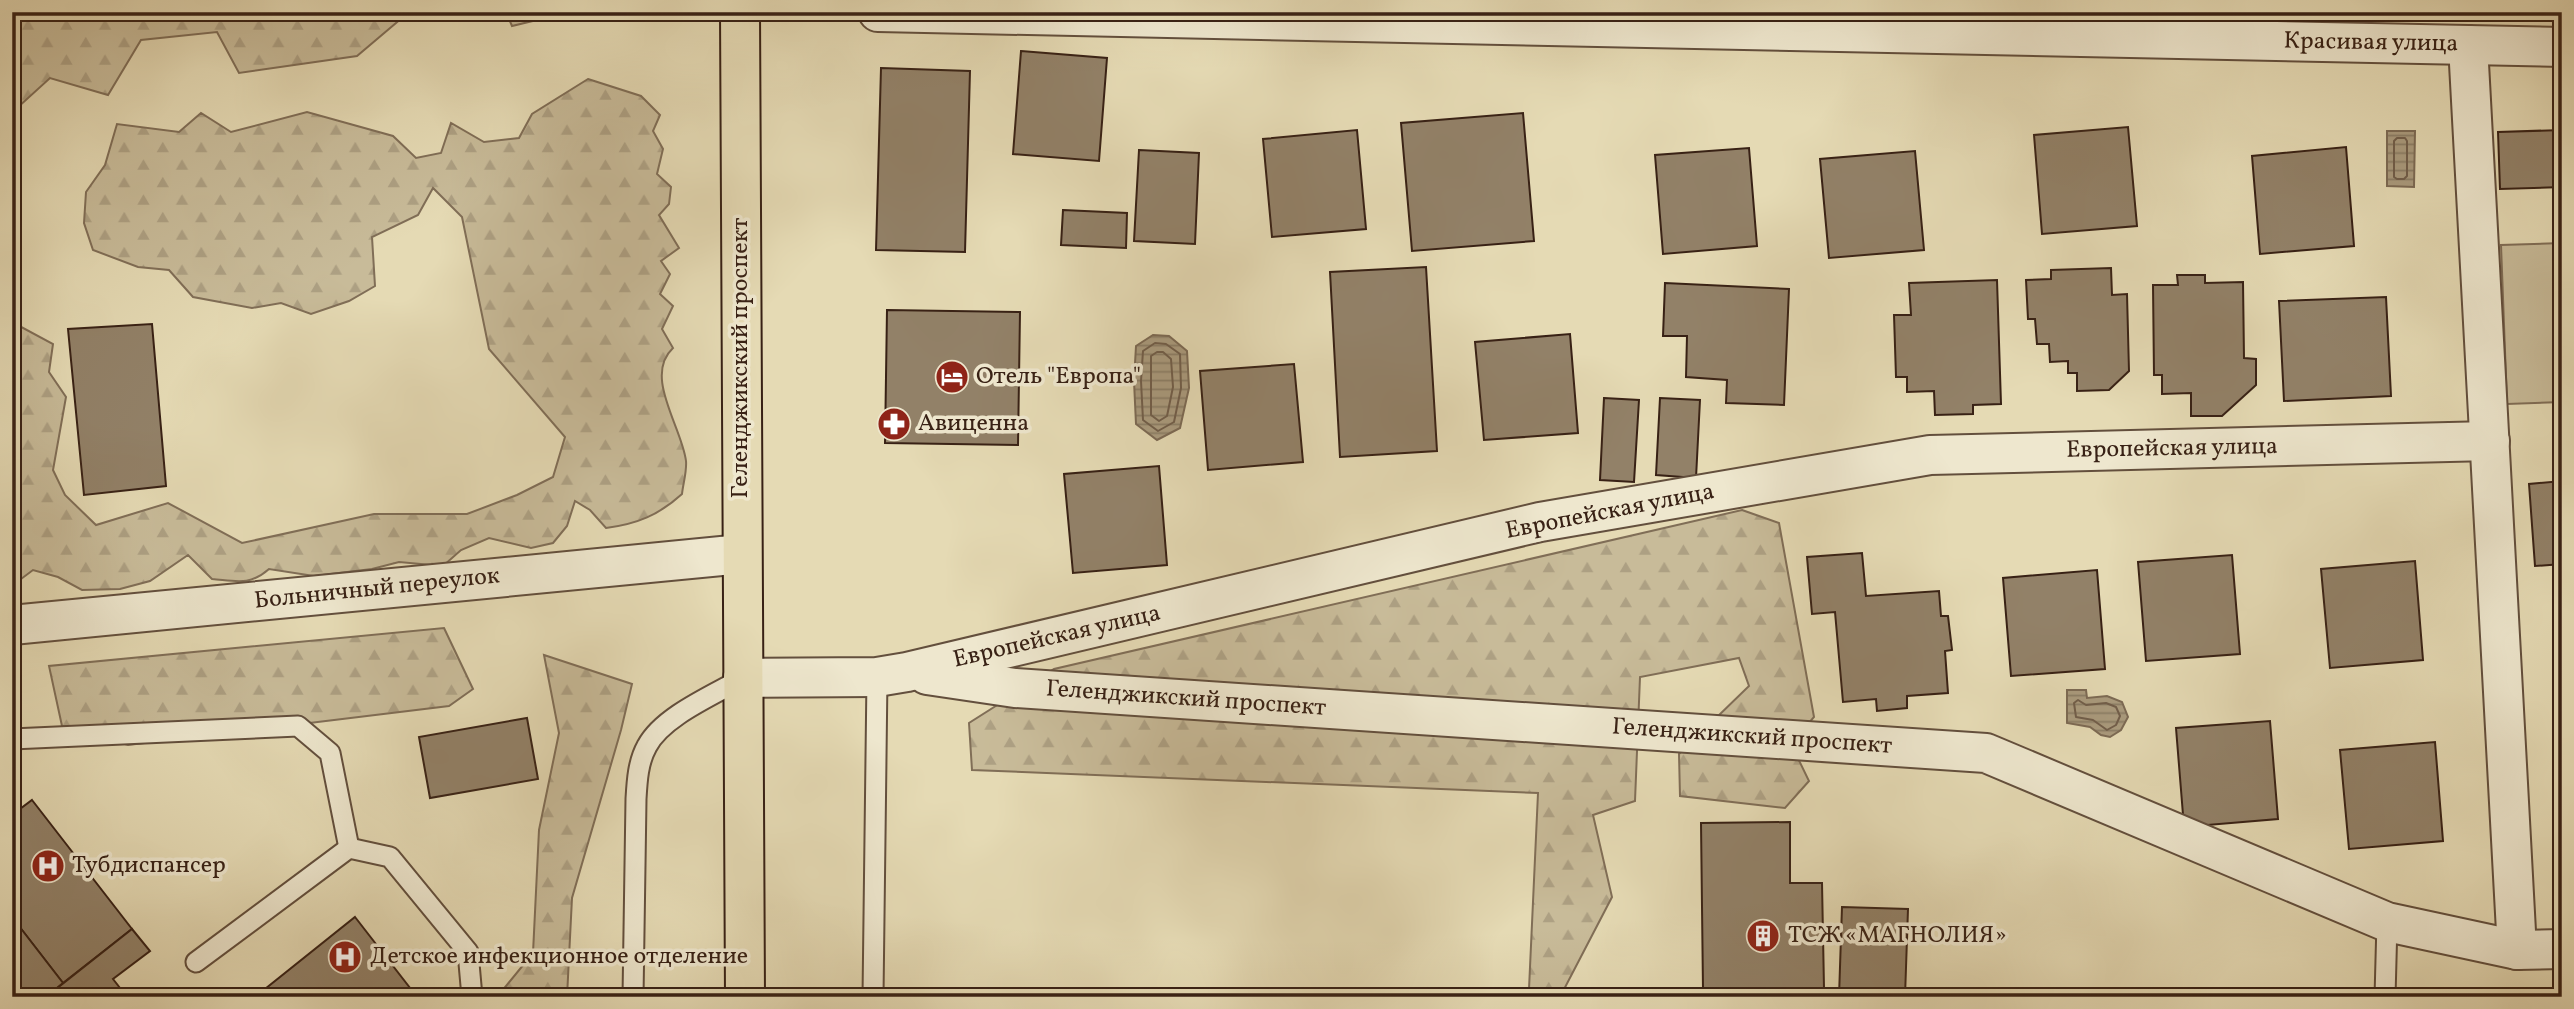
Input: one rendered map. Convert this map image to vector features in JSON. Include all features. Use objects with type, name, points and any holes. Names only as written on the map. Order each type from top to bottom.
[{"type":"main road","name":"Геленджикский проспект","points":[[740,12],[745,997]]},
{"type":"street","name":"Красивая улица","points":[[878,12],[2562,47]]},
{"type":"street","points":[[2468,45],[2517,950]]},
{"type":"street","name":"Европейская улица","points":[[743,678],[892,675],[1540,522],[1930,455],[2490,441]]},
{"type":"street","name":"Больничный переулок","points":[[12,625],[742,554]]},
{"type":"street","name":"Геленджикский проспект","points":[[892,675],[1015,688],[1986,753],[2387,922],[2517,950],[2562,949]]},
{"type":"lane","points":[[873,997],[892,675]]},
{"type":"lane","points":[[633,997],[638,769],[647,746],[663,725],[743,678]]},
{"type":"lane","points":[[12,739],[298,726],[330,753],[349,848]]},
{"type":"lane","points":[[196,962],[349,848],[390,857],[468,952],[472,997]]},
{"type":"lane","points":[[2385,997],[2387,922]]},
{"type":"green space","points":[[12,12],[409,12],[357,56],[239,73],[217,32],[141,40],[108,95],[50,78],[16,109],[12,106]]},
{"type":"green space","points":[[506,12],[570,12],[512,26]]},
{"type":"green space","points":[[588,79],[641,96],[660,115],[653,131],[663,149],[657,174],[671,187],[669,204],[659,215],[679,248],[661,261],[670,274],[660,294],[673,306],[662,329],[673,348],[665,360],[662,373],[667,402],[686,461],[682,494],[665,508],[647,517],[606,528],[590,510],[575,501],[567,526],[553,543],[531,548],[489,538],[461,550],[443,566],[399,562],[372,569],[314,576],[269,569],[255,578],[236,581],[212,579],[188,555],[150,581],[120,589],[82,590],[58,577],[33,570],[17,582],[12,597],[12,322],[53,344],[49,372],[66,397],[53,470],[65,495],[96,525],[168,503],[242,543],[374,514],[467,514],[517,495],[553,477],[565,437],[489,349],[462,217],[433,188],[418,215],[372,237],[375,286],[349,301],[311,314],[281,303],[252,308],[193,297],[169,270],[138,267],[93,250],[84,223],[86,192],[105,165],[117,124],[179,132],[201,113],[231,132],[307,112],[393,136],[416,158],[441,153],[451,123],[484,142],[519,138],[532,114]]},
{"type":"green space","points":[[2562,243],[2562,402],[2507,404],[2501,245]]},
{"type":"green space","points":[[1742,510],[1779,523],[1814,717],[1791,744],[1809,781],[1785,808],[1680,796],[1679,754],[1749,686],[1739,658],[1640,677],[1635,801],[1593,815],[1612,897],[1560,997],[1529,989],[1538,793],[972,770],[969,723],[1054,669]]},
{"type":"green space","points":[[444,628],[473,689],[449,706],[128,745],[62,726],[49,666]]},
{"type":"green space","points":[[544,655],[632,684],[572,898],[567,997],[497,997],[533,953],[539,830],[559,733]]},
{"type":"water","points":[[2387,131],[2415,131],[2414,187],[2387,186]]},
{"type":"water","points":[[1153,335],[1169,336],[1187,351],[1189,388],[1180,428],[1157,440],[1136,424],[1134,381],[1136,346]]},
{"type":"water","points":[[2067,690],[2086,690],[2087,698],[2107,696],[2122,702],[2128,717],[2121,730],[2110,737],[2101,735],[2090,727],[2067,723]]},
{"type":"building","points":[[1021,51],[1107,58],[1099,161],[1013,154]]},
{"type":"building","points":[[881,68],[970,71],[965,252],[876,250]]},
{"type":"building","points":[[1523,113],[1534,241],[1412,251],[1401,123]]},
{"type":"building","points":[[2128,127],[2137,226],[2042,234],[2034,135]]},
{"type":"building","points":[[1357,130],[1366,229],[1272,237],[1263,139]]},
{"type":"building","points":[[2562,130],[2562,187],[2500,189],[2498,132]]},
{"type":"building","points":[[2346,147],[2354,246],[2260,254],[2252,156]]},
{"type":"building","points":[[1749,148],[1757,246],[1663,254],[1655,155]]},
{"type":"building","points":[[1139,150],[1199,153],[1195,244],[1134,241]]},
{"type":"building","points":[[1915,151],[1924,250],[1829,258],[1820,159]]},
{"type":"building","points":[[1063,210],[1127,213],[1126,248],[1061,245]]},
{"type":"building","points":[[1426,267],[1437,451],[1340,457],[1330,272]]},
{"type":"building","points":[[2111,268],[2112,295],[2127,294],[2129,371],[2109,390],[2077,391],[2077,373],[2068,373],[2068,361],[2050,362],[2049,344],[2037,344],[2035,319],[2028,319],[2026,280],[2051,279],[2051,270]]},
{"type":"building","points":[[2177,275],[2205,275],[2205,283],[2243,282],[2244,358],[2256,359],[2256,385],[2222,416],[2191,416],[2191,393],[2162,394],[2162,375],[2154,375],[2153,285],[2178,285]]},
{"type":"building","points":[[1997,280],[2001,404],[1973,405],[1973,414],[1935,415],[1934,391],[1907,392],[1907,377],[1896,377],[1894,315],[1911,315],[1909,283]]},
{"type":"building","points":[[1665,283],[1789,289],[1784,405],[1726,403],[1727,380],[1686,377],[1687,336],[1663,336]]},
{"type":"building","points":[[2386,297],[2391,396],[2284,401],[2279,301]]},
{"type":"building","name":"Отель \"Европа\"","points":[[887,310],[1020,312],[1018,445],[885,443]]},
{"type":"building","points":[[152,324],[166,486],[84,495],[68,329]]},
{"type":"building","points":[[1570,334],[1578,433],[1484,440],[1475,342]]},
{"type":"building","points":[[1294,364],[1303,462],[1208,470],[1200,371]]},
{"type":"building","points":[[1604,398],[1639,400],[1634,482],[1600,480]]},
{"type":"building","points":[[1660,398],[1700,400],[1696,478],[1656,475]]},
{"type":"building","points":[[1159,466],[1167,565],[1073,573],[1064,474]]},
{"type":"building","points":[[2562,481],[2562,564],[2535,566],[2529,484]]},
{"type":"building","points":[[1862,553],[1866,596],[1939,591],[1941,616],[1948,616],[1952,650],[1945,651],[1948,693],[1907,696],[1907,708],[1877,711],[1876,699],[1843,702],[1835,612],[1812,614],[1807,557]]},
{"type":"building","points":[[2232,555],[2240,654],[2146,661],[2138,562]]},
{"type":"building","points":[[2415,561],[2423,660],[2330,668],[2321,569]]},
{"type":"building","points":[[2097,570],[2105,669],[2011,676],[2003,578]]},
{"type":"building","points":[[527,718],[538,779],[430,798],[419,737]]},
{"type":"building","points":[[2270,721],[2278,819],[2184,827],[2176,728]]},
{"type":"building","points":[[2435,742],[2443,841],[2349,849],[2340,750]]},
{"type":"building","name":"Тубдиспансер","points":[[32,800],[132,929],[63,983],[12,917],[12,815]]},
{"type":"building","name":"ТСЖ «МАГНОЛИЯ»","points":[[1790,822],[1790,883],[1822,883],[1824,988],[1703,989],[1701,823]]},
{"type":"building","points":[[1842,907],[1908,909],[1905,997],[1839,997]]},
{"type":"building","points":[[12,917],[63,983],[46,997],[12,997]]},
{"type":"building","name":"Детское инфекционное отделение","points":[[355,917],[417,997],[255,997]]},
{"type":"building","points":[[132,929],[150,951],[113,979],[127,997],[46,997]]},
{"type":"building","points":[[2437,988],[2524,991],[2524,997],[2436,997]]},
{"type":"place","name":"Отель \"Европа\"","points":[[952,377]]},
{"type":"place","name":"Авиценна","points":[[894,424]]},
{"type":"place","name":"Тубдиспансер","points":[[48,866]]},
{"type":"place","name":"ТСЖ «МАГНОЛИЯ»","points":[[1763,936]]},
{"type":"place","name":"Детское инфекционное отделение","points":[[345,957]]}]
